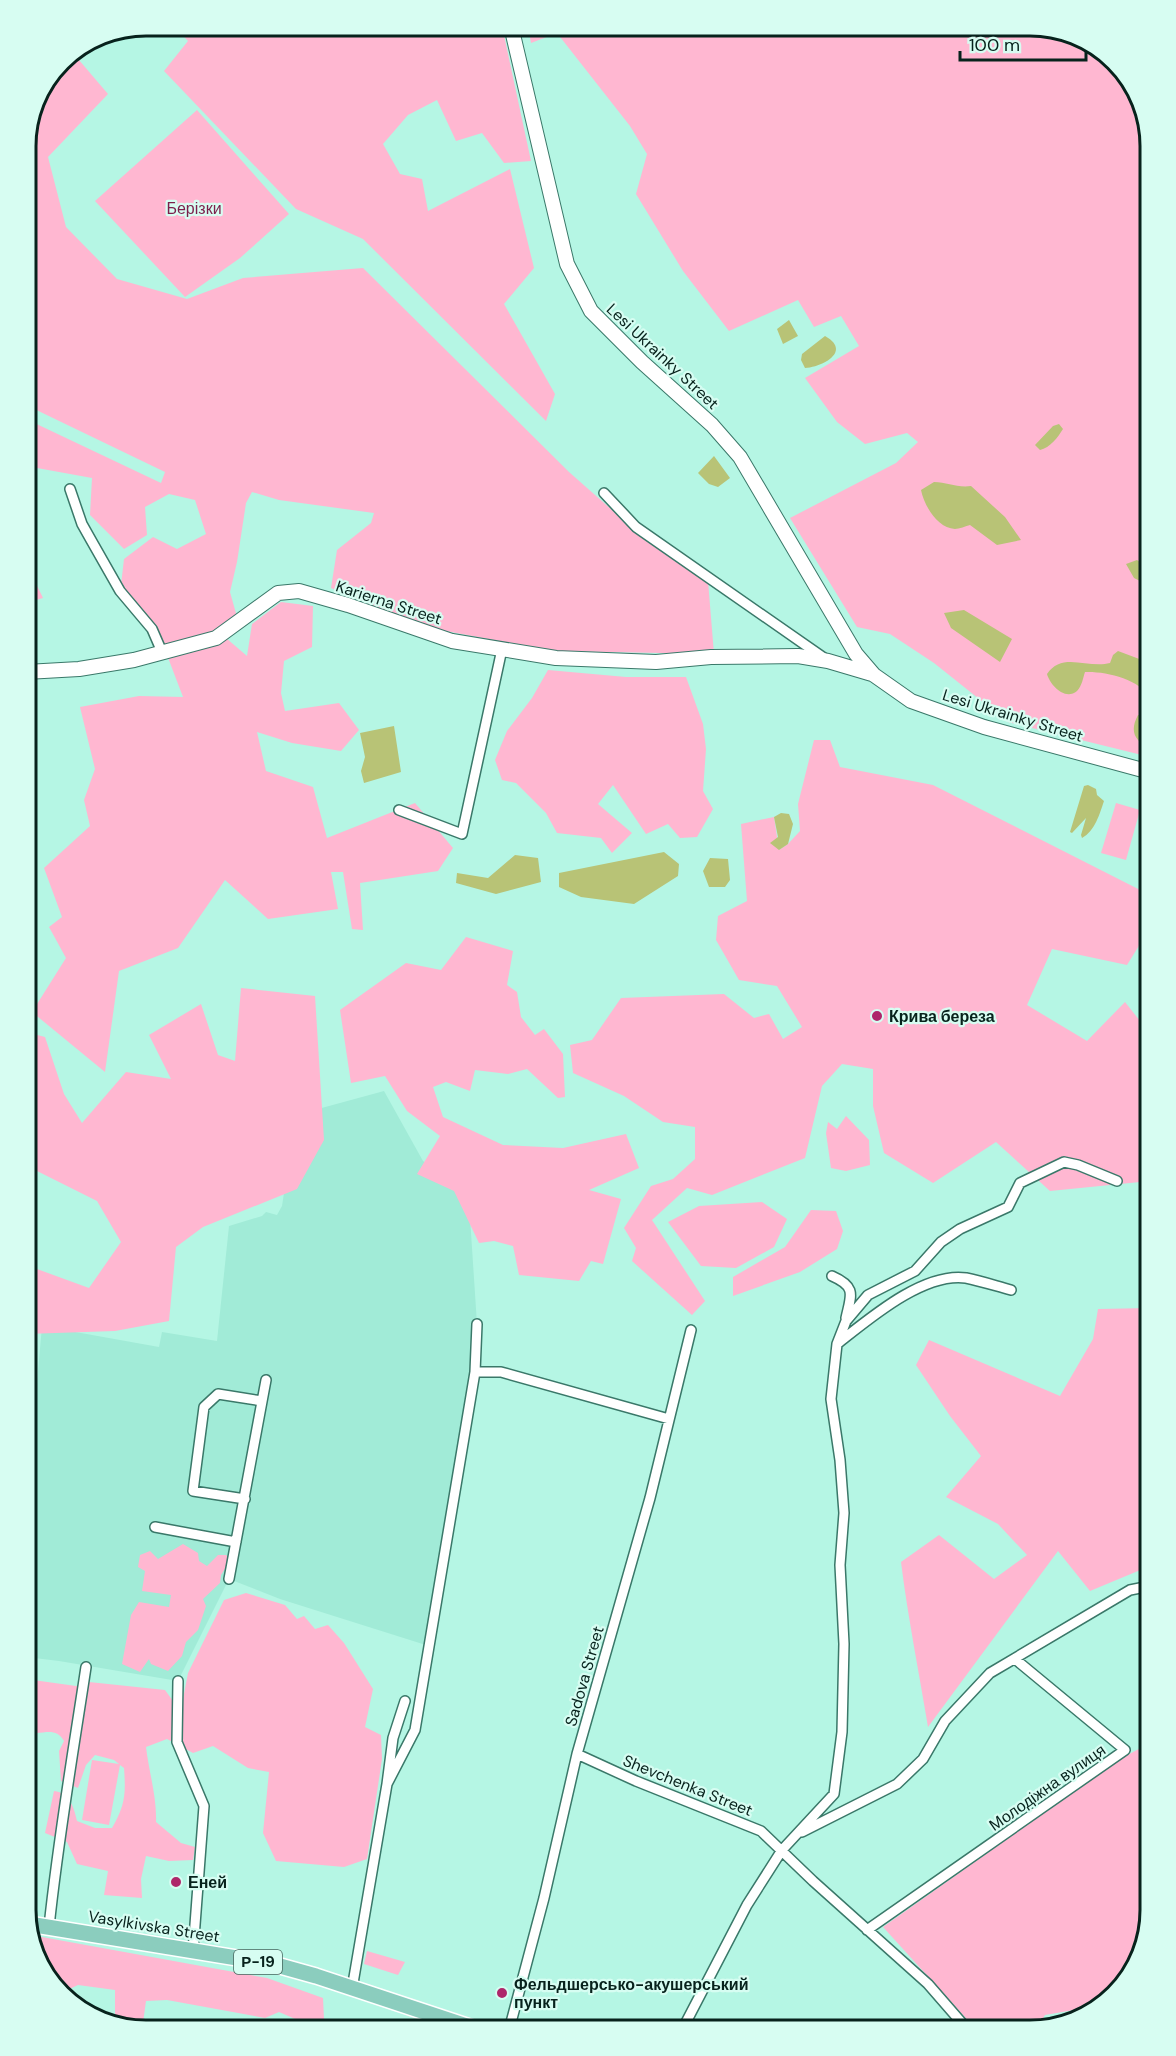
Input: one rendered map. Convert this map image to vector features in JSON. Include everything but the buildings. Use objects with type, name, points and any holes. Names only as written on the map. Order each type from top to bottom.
[{"type":"main road","name":"Vasylkivska Street","points":[[37,1925],[273,1965],[316,1976],[448,2020]]},
{"type":"street","name":"Lesi Ukrainky Street","points":[[513,36],[567,264],[591,311],[642,362],[712,425],[740,458],[852,647],[874,675],[911,701],[984,727],[1140,769]]},
{"type":"street","points":[[70,489],[82,524],[91,540],[120,591],[152,629],[162,652]]},
{"type":"street","points":[[604,493],[636,526],[833,662],[847,658],[852,647]]},
{"type":"street","name":"Karierna Street","points":[[36,671],[79,669],[134,660],[216,639],[278,593],[299,591],[348,605],[452,641],[556,658],[656,662],[721,657]]},
{"type":"street","points":[[399,810],[462,834],[502,649]]},
{"type":"street","name":"Lesi Ukrainky Street","points":[[721,657],[798,656],[833,662],[874,675]]},
{"type":"street","points":[[846,1321],[868,1295],[915,1271],[942,1242],[960,1229],[1008,1207],[1020,1183],[1064,1162],[1078,1165],[1117,1182]]},
{"type":"street","points":[[687,2020],[747,1905],[782,1850],[834,1794],[842,1732],[844,1644],[840,1565],[844,1513],[840,1460],[831,1399],[837,1344],[846,1321],[851,1293],[850,1288],[832,1276]]},
{"type":"street","points":[[837,1344],[905,1294],[941,1279],[965,1278],[1011,1290]]},
{"type":"street","points":[[387,1784],[415,1730],[475,1372],[477,1324]]},
{"type":"street","name":"Sadova Street","points":[[512,2020],[544,1898],[577,1754],[650,1498],[692,1330]]},
{"type":"street","points":[[475,1372],[501,1372],[669,1419]]},
{"type":"street","points":[[229,1579],[266,1380]]},
{"type":"street","points":[[245,1499],[193,1491],[204,1407],[218,1394],[262,1401]]},
{"type":"street","points":[[154,1527],[236,1542]]},
{"type":"street","points":[[797,1834],[897,1784],[923,1759],[945,1721],[990,1672],[1130,1590],[1140,1588]]},
{"type":"street","name":"Молодіжна вулиця","points":[[867,1930],[1125,1750],[1015,1659]]},
{"type":"street","points":[[49,1927],[57,1846],[64,1819],[86,1666]]},
{"type":"street","points":[[178,1681],[177,1742],[204,1806],[194,1951]]},
{"type":"street","points":[[352,1989],[393,1738],[405,1701]]},
{"type":"street","name":"Shevchenka Street","points":[[577,1754],[636,1781],[762,1831],[782,1850]]},
{"type":"street","points":[[834,1794],[849,1810]]},
{"type":"street","points":[[782,1850],[928,1984],[959,2020]]},
{"type":"shaded area","points":[[789,320],[798,336],[783,344],[777,329]]},
{"type":"shaded area","points":[[825,336],[836,347],[832,357],[820,365],[805,368],[801,360],[802,354]]},
{"type":"shaded area","points":[[1059,424],[1063,429],[1059,435],[1050,445],[1040,450],[1035,445],[1053,426]]},
{"type":"shaded area","points":[[714,456],[730,478],[718,487],[709,484],[698,473]]},
{"type":"shaded area","points":[[934,482],[971,486],[1005,517],[1021,540],[997,545],[970,525],[955,529],[943,525],[928,509],[921,490]]},
{"type":"shaded area","points":[[1137,560],[1140,562],[1140,581],[1134,578],[1126,564]]},
{"type":"shaded area","points":[[964,610],[1012,639],[1000,662],[951,628],[944,613]]},
{"type":"shaded area","points":[[1118,651],[1140,659],[1140,687],[1130,681],[1112,675],[1085,672],[1079,689],[1068,694],[1055,687],[1047,674],[1060,663],[1110,663],[1113,655]]},
{"type":"shaded area","points":[[1140,715],[1140,742],[1134,731]]},
{"type":"shaded area","points":[[394,726],[401,772],[364,783],[361,771],[365,757],[360,733]]},
{"type":"shaded area","points":[[1088,785],[1096,789],[1097,795],[1104,801],[1094,826],[1082,838],[1086,818],[1072,833],[1070,832],[1084,786]]},
{"type":"shaded area","points":[[781,813],[789,814],[793,824],[788,844],[779,850],[770,843],[778,837],[774,817]]},
{"type":"shaded area","points":[[664,852],[679,864],[678,876],[634,904],[581,897],[559,887],[559,873]]},
{"type":"shaded area","points":[[515,855],[538,858],[541,882],[496,894],[456,883],[457,873],[488,878]]},
{"type":"shaded area","points":[[710,858],[728,859],[730,880],[725,887],[709,887],[703,871]]},
{"type":"shaded area","points":[[384,1091],[423,1161],[454,1182],[468,1187],[477,1324],[475,1372],[429,1646],[280,1599],[229,1579],[178,1681],[36,1658],[36,1395],[42,1326],[159,1347],[162,1332],[217,1341],[229,1226],[262,1216],[266,1212],[277,1215],[282,1206],[296,1115]]},
{"type":"green space","points":[[183,36],[504,36],[531,161],[504,163],[482,133],[456,141],[437,100],[408,115],[383,144],[400,174],[422,179],[428,211],[510,169],[534,268],[504,304],[555,394],[546,421],[363,239],[296,209],[164,71],[188,41]]},
{"type":"green space","points":[[530,36],[549,36],[531,43]]},
{"type":"green space","points":[[559,36],[1037,36],[1078,47],[1102,63],[1113,74],[1129,98],[1134,111],[1140,146],[1140,755],[1008,722],[934,663],[890,634],[857,627],[790,518],[896,463],[918,442],[907,433],[865,444],[837,422],[805,378],[859,346],[841,316],[814,327],[798,300],[729,331],[683,271],[636,194],[647,154],[630,126]]},
{"type":"green space","points":[[78,59],[108,94],[48,157],[66,227],[117,279],[187,299],[243,278],[363,268],[569,472],[629,525],[708,581],[714,654],[553,651],[424,627],[331,588],[337,550],[371,523],[374,513],[279,500],[252,492],[246,503],[230,592],[237,617],[210,635],[164,646],[154,626],[121,585],[124,559],[153,537],[177,549],[206,534],[195,500],[169,494],[145,507],[147,535],[124,549],[90,515],[92,478],[36,468],[36,424],[161,483],[165,472],[36,410],[36,139],[47,98],[63,74]]},
{"type":"green space","name":"Берізки","points":[[197,110],[289,214],[240,258],[185,297],[95,201]]},
{"type":"green space","points":[[36,584],[43,598],[36,600]]},
{"type":"green space","points":[[281,602],[313,606],[312,647],[284,661],[281,693],[285,711],[339,703],[359,730],[341,751],[292,743],[257,732],[266,771],[313,787],[327,838],[415,803],[453,848],[438,871],[360,883],[363,930],[352,929],[343,872],[331,872],[338,909],[268,919],[225,880],[178,948],[119,971],[105,1072],[36,1015],[36,1006],[66,958],[49,927],[62,917],[44,868],[90,826],[84,800],[95,769],[80,707],[139,696],[183,697],[167,655],[226,638],[247,656],[252,624]]},
{"type":"green space","points":[[548,670],[626,677],[686,677],[703,724],[706,749],[703,791],[713,809],[697,837],[680,838],[668,824],[646,834],[613,785],[598,804],[632,833],[612,853],[601,838],[557,833],[546,813],[516,783],[502,780],[495,760],[507,731],[532,698]]},
{"type":"green space","points":[[814,740],[830,740],[840,767],[933,785],[1140,890],[1140,944],[1127,965],[1052,949],[1027,1005],[1087,1041],[1125,1002],[1140,1021],[1140,1182],[1050,1191],[996,1142],[933,1183],[884,1153],[873,1106],[873,1069],[842,1064],[822,1086],[805,1158],[712,1195],[687,1188],[652,1220],[705,1301],[692,1315],[632,1261],[636,1248],[624,1228],[651,1186],[673,1179],[695,1159],[695,1127],[663,1122],[624,1096],[573,1073],[570,1045],[592,1040],[621,998],[724,994],[754,1018],[769,1014],[783,1039],[802,1027],[777,986],[739,980],[716,940],[718,916],[747,901],[741,824],[774,817],[779,850],[800,831],[798,804]]},
{"type":"green space","points":[[1116,803],[1140,810],[1126,860],[1101,853]]},
{"type":"green space","points":[[466,937],[513,951],[507,985],[517,992],[521,1017],[535,1035],[544,1029],[563,1054],[565,1097],[558,1098],[527,1069],[508,1074],[475,1070],[470,1091],[446,1082],[433,1087],[443,1117],[503,1145],[563,1148],[626,1134],[639,1168],[589,1190],[621,1199],[603,1264],[591,1261],[579,1281],[519,1275],[513,1246],[494,1241],[479,1243],[454,1191],[417,1174],[440,1136],[407,1111],[385,1076],[351,1083],[340,1010],[406,963],[441,970]]},
{"type":"green space","points":[[241,988],[315,996],[324,1140],[297,1189],[203,1227],[176,1247],[169,1321],[115,1331],[36,1334],[36,1269],[89,1288],[121,1242],[97,1201],[36,1170],[36,1035],[45,1037],[64,1094],[82,1123],[126,1072],[171,1079],[149,1035],[201,1004],[218,1055],[235,1061]]},
{"type":"green space","points":[[846,1116],[869,1140],[870,1165],[846,1171],[831,1168],[826,1133],[828,1122],[837,1129]]},
{"type":"green space","points":[[762,1202],[787,1219],[774,1247],[736,1268],[701,1266],[668,1222],[699,1206]]},
{"type":"green space","points":[[811,1210],[836,1211],[843,1231],[837,1249],[800,1272],[733,1296],[733,1277],[785,1247]]},
{"type":"green space","points":[[1140,1308],[1140,1570],[1090,1591],[1058,1551],[928,1727],[901,1562],[939,1535],[994,1579],[1027,1555],[998,1524],[946,1497],[981,1456],[950,1416],[916,1365],[929,1340],[1060,1396],[1093,1339],[1098,1309]]},
{"type":"green space","points":[[183,1544],[198,1553],[199,1561],[207,1566],[218,1555],[226,1555],[231,1559],[221,1575],[220,1583],[203,1599],[206,1606],[198,1630],[186,1642],[182,1656],[168,1671],[151,1664],[149,1659],[140,1672],[122,1664],[131,1615],[139,1602],[169,1607],[171,1595],[142,1591],[145,1571],[138,1567],[140,1555],[150,1551],[158,1559]]},
{"type":"green space","points":[[246,1593],[285,1605],[297,1619],[304,1616],[315,1629],[328,1625],[344,1643],[373,1689],[365,1727],[381,1735],[382,1759],[367,1859],[344,1867],[276,1861],[263,1833],[269,1772],[248,1768],[213,1746],[193,1753],[167,1739],[146,1747],[156,1822],[181,1843],[195,1847],[193,1860],[169,1861],[146,1856],[141,1879],[142,1898],[104,1895],[108,1871],[77,1864],[67,1842],[45,1833],[54,1791],[68,1798],[77,1821],[95,1828],[112,1828],[124,1800],[124,1768],[120,1765],[109,1825],[82,1820],[92,1760],[119,1764],[114,1760],[95,1755],[86,1765],[78,1788],[61,1781],[59,1751],[64,1741],[55,1733],[36,1733],[36,1680],[76,1686],[89,1682],[165,1690],[173,1701],[183,1699],[188,1673],[224,1600]]},
{"type":"green space","points":[[1140,1748],[1140,1910],[1136,1938],[1125,1965],[1102,1993],[1077,2010],[1045,2015],[1042,2019],[968,2020],[883,1927],[1120,1759]]},
{"type":"green space","points":[[40,1937],[267,1978],[323,1998],[324,2019],[298,2020],[279,2012],[265,2018],[167,2000],[146,2001],[143,2020],[139,2020],[115,2015],[115,1990],[78,1985],[70,1989],[63,1982],[47,1958]]},
{"type":"green space","points":[[367,1951],[405,1962],[398,1975],[364,1964]]},
{"type":"place","name":"Крива береза","points":[[877,1016]]},
{"type":"place","name":"Еней","points":[[176,1882]]},
{"type":"place","name":"Фельдшерсько-акушерський пункт","points":[[502,1993]]}]
